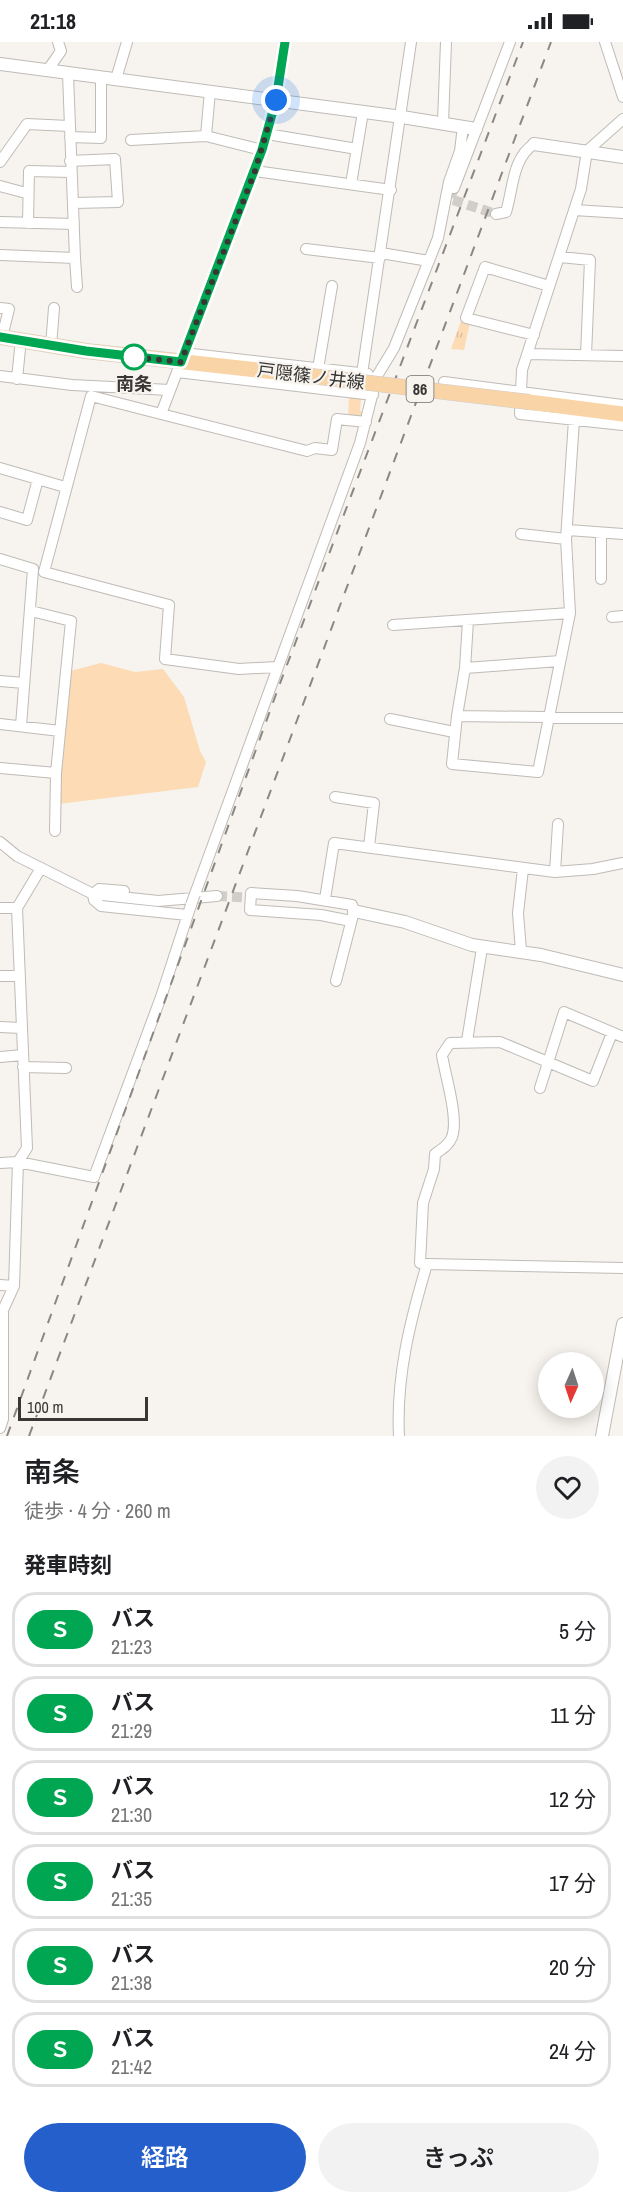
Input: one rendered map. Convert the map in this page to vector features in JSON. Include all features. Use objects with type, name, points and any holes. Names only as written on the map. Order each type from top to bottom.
[{"type":"main road","name":"戸隠篠ノ井線","points":[[2,333],[51,346],[180,362],[315,373],[525,398],[623,414]]},
{"type":"street","points":[[47,71],[61,51],[58,42]]},
{"type":"street","points":[[116,79],[127,42]]},
{"type":"street","points":[[161,414],[262,150],[276,100],[285,42]]},
{"type":"street","points":[[362,374],[402,117],[411,42]]},
{"type":"street","points":[[443,123],[446,42]]},
{"type":"street","points":[[454,188],[510,42]]},
{"type":"street","points":[[605,42],[617,65],[623,97]]},
{"type":"street","points":[[0,64],[402,117],[476,129]]},
{"type":"street","points":[[68,74],[77,287]]},
{"type":"street","points":[[0,162],[4,148],[27,124],[101,138],[101,76]]},
{"type":"street","points":[[206,136],[210,91]]},
{"type":"street","points":[[351,184],[363,112]]},
{"type":"street","points":[[623,119],[587,151],[574,210],[522,370],[525,398],[520,414],[623,425]]},
{"type":"street","points":[[0,1163],[18,1162],[94,1177],[366,422],[377,375],[389,360],[429,261],[442,222],[449,182],[460,151],[462,126]]},
{"type":"street","points":[[267,134],[357,149]]},
{"type":"street","points":[[131,140],[206,136],[262,150]]},
{"type":"street","points":[[496,214],[506,212],[513,177],[524,155],[534,144],[623,156]]},
{"type":"street","points":[[28,223],[26,193],[29,171],[115,159],[118,202],[73,203]]},
{"type":"street","points":[[255,171],[391,190]]},
{"type":"street","points":[[0,186],[26,193]]},
{"type":"street","points":[[574,210],[623,213]]},
{"type":"street","points":[[0,222],[74,224]]},
{"type":"street","points":[[306,249],[429,261]]},
{"type":"street","points":[[0,255],[75,258]]},
{"type":"street","points":[[560,257],[590,260],[586,355]]},
{"type":"street","points":[[534,335],[466,318],[485,267],[549,286]]},
{"type":"street","points":[[332,286],[315,373],[377,375]]},
{"type":"street","points":[[0,308],[9,309],[2,333]]},
{"type":"street","points":[[51,346],[54,308]]},
{"type":"street","points":[[17,379],[20,350]]},
{"type":"street","points":[[528,354],[623,356]]},
{"type":"street","points":[[180,362],[373,395]]},
{"type":"street","points":[[0,376],[91,391],[161,414],[307,451],[315,448],[332,450],[337,419],[366,422]]},
{"type":"street","points":[[444,382],[525,398],[623,405]]},
{"type":"street","points":[[91,391],[170,390]]},
{"type":"street","points":[[91,391],[44,572],[169,605],[165,659],[239,669],[277,667]]},
{"type":"street","points":[[468,621],[465,668],[454,732],[452,764],[538,772],[570,613],[567,535],[574,420]]},
{"type":"street","points":[[0,468],[65,487]]},
{"type":"street","points":[[0,512],[27,520],[38,479]]},
{"type":"street","points":[[601,579],[602,532]]},
{"type":"street","points":[[521,534],[567,535],[602,532],[623,534]]},
{"type":"street","points":[[0,559],[33,569],[21,726]]},
{"type":"street","points":[[31,611],[71,621],[56,773],[55,831]]},
{"type":"street","points":[[393,625],[570,613]]},
{"type":"street","points":[[465,668],[560,662]]},
{"type":"street","points":[[0,681],[24,683]]},
{"type":"street","points":[[457,716],[623,718]]},
{"type":"street","points":[[390,718],[454,732]]},
{"type":"street","points":[[0,724],[60,730]]},
{"type":"street","points":[[0,768],[56,773]]},
{"type":"street","points":[[335,797],[374,802],[369,847]]},
{"type":"street","points":[[555,872],[558,824]]},
{"type":"street","points":[[0,843],[17,856],[93,894],[158,901],[217,896]]},
{"type":"street","points":[[325,899],[334,843],[555,872],[594,869],[623,863]]},
{"type":"street","points":[[0,1428],[3,1419],[3,1310],[14,1286],[18,1162],[27,1148],[17,908],[41,868]]},
{"type":"street","points":[[521,951],[518,913],[523,869]]},
{"type":"street","points":[[93,894],[104,889],[163,895],[196,892]]},
{"type":"street","points":[[336,981],[353,916],[352,905],[325,899],[251,893],[250,910],[353,916],[378,914],[482,948],[521,951],[623,975]]},
{"type":"street","points":[[93,894],[94,900],[101,906],[189,910]]},
{"type":"street","points":[[256,898],[307,902],[353,916]]},
{"type":"street","points":[[0,908],[17,908]]},
{"type":"street","points":[[467,1041],[482,948]]},
{"type":"street","points":[[0,976],[20,976]]},
{"type":"street","points":[[420,1263],[423,1203],[434,1169],[435,1154],[446,1147],[452,1136],[453,1118],[442,1055],[450,1042],[500,1042],[549,1062],[593,1081],[618,1035],[564,1012],[549,1062],[540,1088]]},
{"type":"street","points":[[0,1027],[21,1028]]},
{"type":"street","points":[[0,1057],[66,1068]]},
{"type":"street","points":[[399,1436],[400,1378],[412,1314],[427,1264],[623,1268]]},
{"type":"street","points":[[0,1285],[14,1286]]},
{"type":"street","points":[[602,1436],[623,1324]]},
{"type":"green space","points":[[461,321],[470,323],[464,350],[451,349]]},
{"type":"green space","points":[[349,397],[361,398],[360,411],[365,412],[362,419],[348,417]]},
{"type":"green space","points":[[101,663],[135,672],[163,669],[184,697],[200,751],[206,762],[198,787],[58,804],[70,671]]},
{"type":"tunnel","points":[[454,188],[450,199],[496,214]]},
{"type":"tunnel","points":[[217,896],[256,898]]},
{"type":"railway","points":[[7,1436],[279,686],[523,42]]},
{"type":"railway","points":[[29,1436],[551,42]]},
{"type":"bus line","name":"Ｓ","points":[[0,337],[57,347],[181,362],[262,150],[276,100],[285,42]]},
{"type":"place","name":"南条","points":[[134,357]]},
{"type":"route","points":[[134,357],[125,356],[181,362],[255,171],[276,100]]}]
